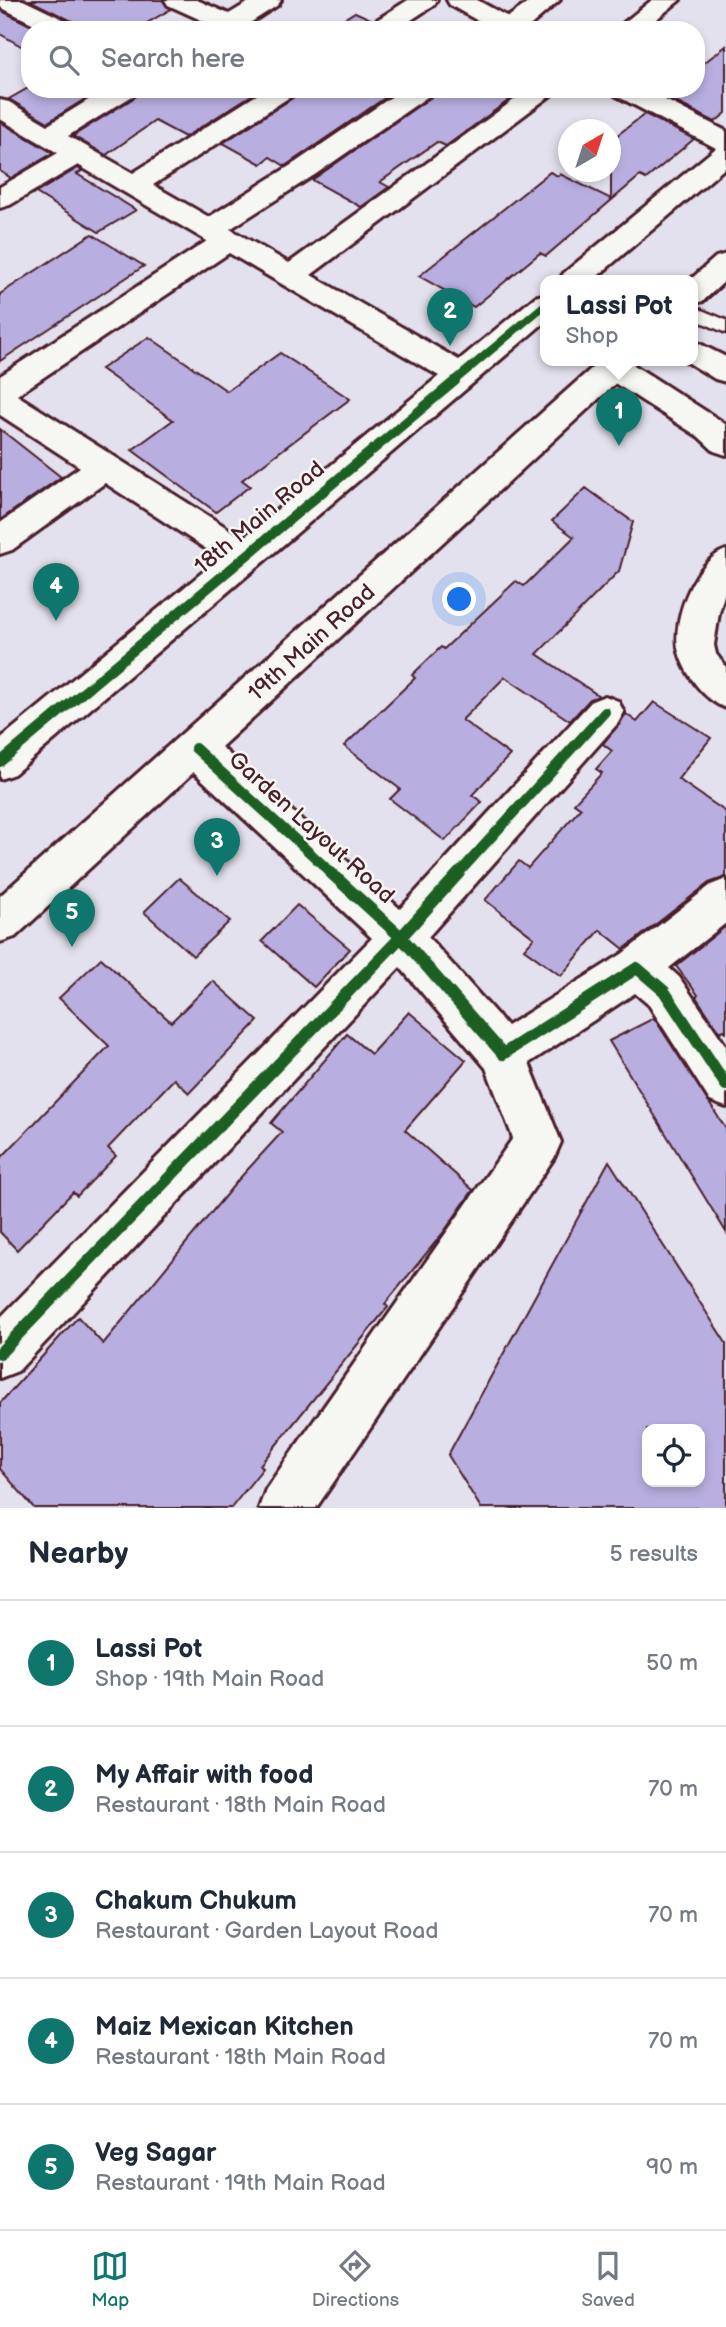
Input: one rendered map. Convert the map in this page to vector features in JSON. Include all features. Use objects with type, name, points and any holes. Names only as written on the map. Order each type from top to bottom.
[{"type":"street","points":[[4,0],[47,21]]},
{"type":"street","points":[[177,0],[215,21]]},
{"type":"street","points":[[236,21],[269,0]]},
{"type":"street","points":[[392,21],[425,0]]},
{"type":"street","points":[[459,0],[496,21]]},
{"type":"street","points":[[520,21],[548,0]]},
{"type":"street","points":[[639,21],[668,0]]},
{"type":"street","points":[[49,136],[110,98]]},
{"type":"street","points":[[133,185],[270,98]]},
{"type":"street","points":[[244,556],[3,403],[306,168],[408,98]]},
{"type":"street","points":[[292,275],[534,98]]},
{"type":"street","points":[[641,98],[726,142]]},
{"type":"street","points":[[0,108],[461,375]]},
{"type":"street","points":[[0,199],[78,153]]},
{"type":"street","points":[[580,275],[726,153]]},
{"type":"street","points":[[698,289],[726,264]]},
{"type":"street","name":"18th Main Road","points":[[0,762],[540,308]]},
{"type":"street","points":[[698,355],[726,371]]},
{"type":"street","name":"19th Main Road","points":[[0,923],[615,366]]},
{"type":"street","points":[[620,366],[721,431]]},
{"type":"street","points":[[0,541],[104,467]]},
{"type":"street","points":[[726,564],[713,577],[708,589],[695,643],[698,655],[708,672],[726,692]]},
{"type":"street","points":[[0,1353],[401,937],[605,712]]},
{"type":"street","name":"Garden Layout Road","points":[[195,748],[401,937],[503,1054],[538,1142],[285,1508]]},
{"type":"street","points":[[503,1054],[637,968],[726,898]]},
{"type":"street","points":[[637,968],[664,991],[726,1085]]},
{"type":"lane","points":[[698,314],[726,327]]},
{"type":"building","points":[[29,0],[162,0],[171,9],[151,21],[72,21]]},
{"type":"building","points":[[0,10],[22,21],[21,46],[0,34]]},
{"type":"building","points":[[355,12],[373,20],[372,21],[340,21]]},
{"type":"building","points":[[726,46],[726,113],[715,122],[668,98],[705,98],[705,62]]},
{"type":"building","points":[[21,92],[21,98],[87,98],[48,122],[9,99]]},
{"type":"building","points":[[133,98],[247,98],[185,137],[155,121],[106,155],[73,136]]},
{"type":"building","points":[[292,98],[385,98],[285,166],[270,157],[261,164],[223,143]]},
{"type":"building","points":[[430,98],[512,98],[446,146],[437,142],[380,182],[389,187],[361,207],[312,180]]},
{"type":"building","points":[[645,114],[694,139],[646,179],[640,176],[546,256],[540,253],[474,307],[419,276],[550,172],[558,176],[558,182],[576,182],[611,199],[611,182],[621,182],[621,132]]},
{"type":"building","points":[[0,122],[53,153],[11,178],[0,171]]},
{"type":"building","points":[[78,168],[82,171],[77,174],[136,210],[99,232],[36,193]]},
{"type":"building","points":[[92,234],[144,266],[0,361],[0,294]]},
{"type":"building","points":[[149,337],[227,391],[280,353],[350,399],[242,480],[250,486],[216,512],[132,450],[173,420],[101,369]]},
{"type":"building","points":[[0,429],[61,477],[0,520]]},
{"type":"building","points":[[586,488],[633,522],[619,571],[537,654],[599,696],[590,699],[570,721],[505,677],[462,720],[510,755],[472,795],[482,802],[445,841],[390,799],[400,789],[344,746],[415,678],[412,675],[441,647],[444,649],[516,581],[524,586],[574,537],[552,521]]},
{"type":"building","points":[[654,702],[711,738],[678,779],[726,812],[726,877],[709,883],[624,949],[600,930],[561,976],[524,949],[534,938],[485,900],[519,861],[528,868],[581,808],[574,803],[602,773],[596,769],[612,751],[603,744],[626,714],[637,722]]},
{"type":"building","points":[[179,878],[230,921],[193,956],[144,912]]},
{"type":"building","points":[[297,905],[350,949],[314,987],[262,941]]},
{"type":"building","points":[[726,926],[726,1032],[720,1032],[696,997],[698,995],[676,966]]},
{"type":"building","points":[[101,958],[171,1022],[213,981],[258,1021],[189,1093],[174,1079],[108,1148],[116,1156],[77,1196],[73,1192],[17,1250],[0,1232],[0,1159],[109,1046],[59,998]]},
{"type":"building","points":[[409,1012],[466,1060],[405,1130],[473,1190],[443,1233],[385,1304],[388,1307],[260,1465],[263,1468],[231,1508],[34,1508],[0,1469],[0,1403],[78,1317],[103,1344],[239,1179],[282,1132],[271,1123],[347,1034],[371,1054]]},
{"type":"building","points":[[654,1018],[726,1129],[726,1232],[609,1041]]},
{"type":"building","points":[[609,1161],[726,1343],[726,1508],[481,1508],[448,1455]]},
{"type":"cycle path","points":[[0,762],[540,309]]},
{"type":"cycle path","points":[[0,1353],[401,937],[605,712]]},
{"type":"cycle path","points":[[195,748],[401,937],[503,1054],[637,968],[664,991],[726,1085]]},
{"type":"place","name":"My Affair with food","points":[[450,346]]},
{"type":"place","name":"Lassi Pot","points":[[619,446]]},
{"type":"place","name":"Maiz Mexican Kitchen","points":[[56,621]]},
{"type":"place","name":"Chakum Chukum","points":[[217,876]]},
{"type":"place","name":"Veg Sagar","points":[[72,947]]}]
